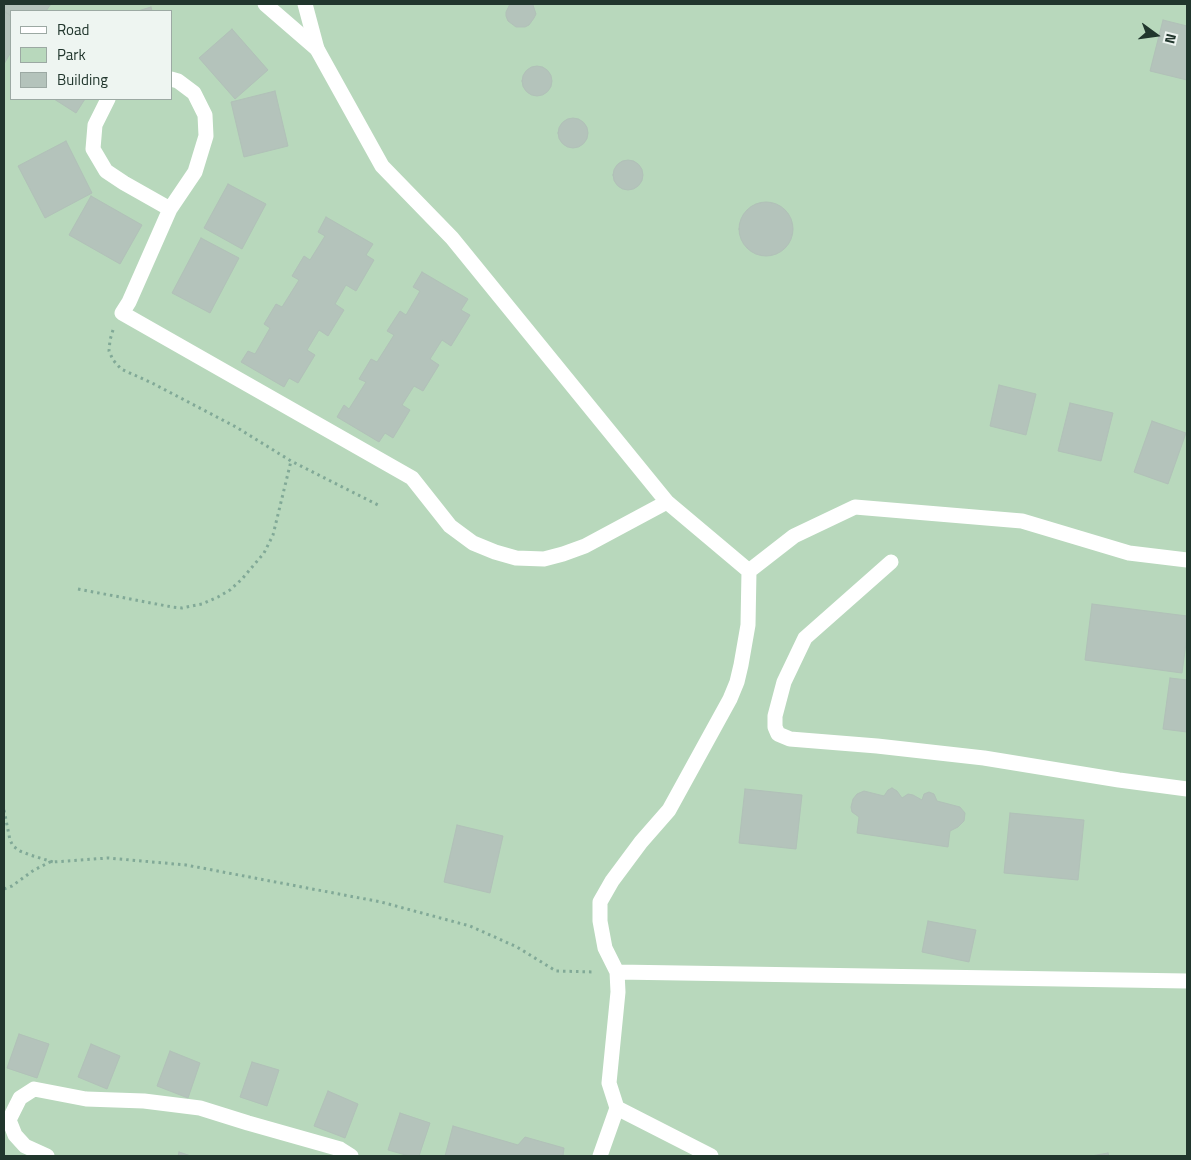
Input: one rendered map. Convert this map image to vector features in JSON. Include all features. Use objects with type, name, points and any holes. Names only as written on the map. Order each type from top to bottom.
[{"type":"street","points":[[265,4],[317,49]]},
{"type":"street","points":[[305,4],[317,49],[382,166],[452,238],[667,502],[749,571]]},
{"type":"street","points":[[172,79],[178,81],[194,93],[205,115],[206,136],[196,172],[170,209],[129,302],[122,313],[412,478],[450,526],[473,543],[495,552],[516,558],[544,559],[563,554],[585,546],[667,502]]},
{"type":"street","points":[[108,100],[95,125],[93,149],[106,171],[170,209]]},
{"type":"street","points":[[749,571],[794,536],[855,508],[1022,521],[1129,553],[1187,560]]},
{"type":"street","points":[[891,562],[805,638],[784,682],[775,716],[775,728],[778,734],[790,740],[877,746],[984,758],[1119,780],[1187,788]]},
{"type":"street","points":[[600,1156],[617,1108],[609,1083],[618,992],[617,972],[605,948],[600,921],[600,902],[612,881],[641,842],[669,810],[730,699],[737,682],[748,624],[749,571]]},
{"type":"street","points":[[617,972],[1187,980]]},
{"type":"street","points":[[47,1156],[25,1146],[15,1135],[9,1120],[20,1098],[34,1088],[86,1099],[144,1101],[200,1108],[342,1154]]},
{"type":"street","points":[[617,1108],[711,1156]]},
{"type":"path","points":[[122,313],[113,329],[109,351],[121,369],[236,427],[291,461],[380,506]]},
{"type":"path","points":[[78,589],[182,608],[202,604],[230,590],[264,553],[273,535],[291,461]]},
{"type":"path","points":[[4,810],[13,846],[30,855],[54,862]]},
{"type":"path","points":[[4,889],[50,862],[108,858],[186,865],[380,902],[470,926],[517,947],[556,972],[617,972]]},
{"type":"green space","points":[[4,4],[1187,4],[1187,1156],[4,1156]]},
{"type":"building","points":[[4,4],[51,4],[47,10],[10,10],[10,15],[4,11]]},
{"type":"building","points":[[510,4],[533,5],[536,14],[529,25],[516,27],[508,21],[506,12]]},
{"type":"building","points":[[151,7],[152,10],[141,10]]},
{"type":"building","points":[[4,11],[10,15],[10,54],[4,64]]},
{"type":"building","points":[[1163,20],[1187,26],[1187,80],[1150,71]]},
{"type":"building","points":[[232,29],[268,70],[235,99],[199,58]]},
{"type":"building","points":[[537,66],[547,71],[552,81],[547,91],[537,96],[527,91],[522,81],[527,71]]},
{"type":"building","points":[[275,91],[288,146],[244,157],[231,102]]},
{"type":"building","points":[[56,100],[84,100],[76,113]]},
{"type":"building","points":[[573,118],[583,123],[588,133],[583,143],[573,148],[563,143],[558,133],[563,123]]},
{"type":"building","points":[[66,141],[92,193],[45,218],[18,166]]},
{"type":"building","points":[[628,160],[638,165],[643,175],[638,185],[628,190],[618,185],[613,175],[618,165]]},
{"type":"building","points":[[228,184],[266,204],[242,249],[204,228]]},
{"type":"building","points":[[91,196],[142,225],[120,264],[69,235]]},
{"type":"building","points":[[766,202],[776,204],[785,210],[791,219],[793,229],[791,239],[785,248],[776,254],[766,256],[756,254],[747,248],[741,239],[739,229],[741,219],[747,210],[756,204]]},
{"type":"building","points":[[326,217],[373,244],[366,255],[374,260],[356,291],[346,285],[335,304],[344,310],[328,336],[319,330],[307,350],[315,355],[298,383],[289,378],[284,387],[241,362],[248,351],[255,354],[270,328],[264,324],[276,304],[282,307],[299,280],[292,276],[304,256],[310,260],[325,236],[318,232]]},
{"type":"building","points":[[201,238],[239,258],[210,313],[172,293]]},
{"type":"building","points":[[422,272],[468,299],[461,310],[470,315],[451,346],[442,340],[430,359],[439,365],[423,391],[414,386],[402,405],[410,410],[393,438],[385,433],[379,442],[337,417],[344,405],[349,409],[366,382],[359,379],[371,359],[377,362],[394,335],[387,331],[400,311],[406,315],[420,291],[413,287]]},
{"type":"building","points":[[999,385],[1036,394],[1026,435],[990,426]]},
{"type":"building","points":[[1070,403],[1113,413],[1101,461],[1058,451]]},
{"type":"building","points":[[1152,421],[1186,433],[1168,484],[1134,472]]},
{"type":"building","points":[[1092,604],[1187,616],[1187,636],[1182,673],[1085,660]]},
{"type":"building","points":[[1170,678],[1187,680],[1187,732],[1163,729]]},
{"type":"building","points":[[892,788],[902,798],[908,794],[922,800],[924,794],[929,792],[934,794],[937,801],[960,807],[965,813],[964,821],[950,831],[948,847],[857,833],[859,817],[852,812],[853,799],[857,794],[864,791],[884,796]]},
{"type":"building","points":[[745,789],[802,795],[796,849],[739,843]]},
{"type":"building","points":[[1010,813],[1084,820],[1078,880],[1004,873]]},
{"type":"building","points":[[457,825],[503,836],[490,893],[444,882]]},
{"type":"building","points":[[928,921],[976,930],[969,962],[922,952]]},
{"type":"building","points":[[19,1034],[49,1044],[37,1078],[7,1068]]},
{"type":"building","points":[[91,1044],[120,1056],[107,1089],[78,1077]]},
{"type":"building","points":[[170,1051],[200,1063],[188,1098],[157,1086]]},
{"type":"building","points":[[252,1062],[279,1070],[267,1106],[240,1097]]},
{"type":"building","points":[[328,1091],[358,1104],[345,1138],[314,1126]]},
{"type":"building","points":[[400,1113],[430,1123],[419,1156],[409,1156],[388,1150]]},
{"type":"building","points":[[453,1126],[518,1145],[525,1137],[564,1148],[563,1156],[445,1156]]},
{"type":"building","points":[[179,1152],[191,1156],[178,1156]]},
{"type":"building","points":[[1108,1153],[1109,1156],[1091,1156]]}]
